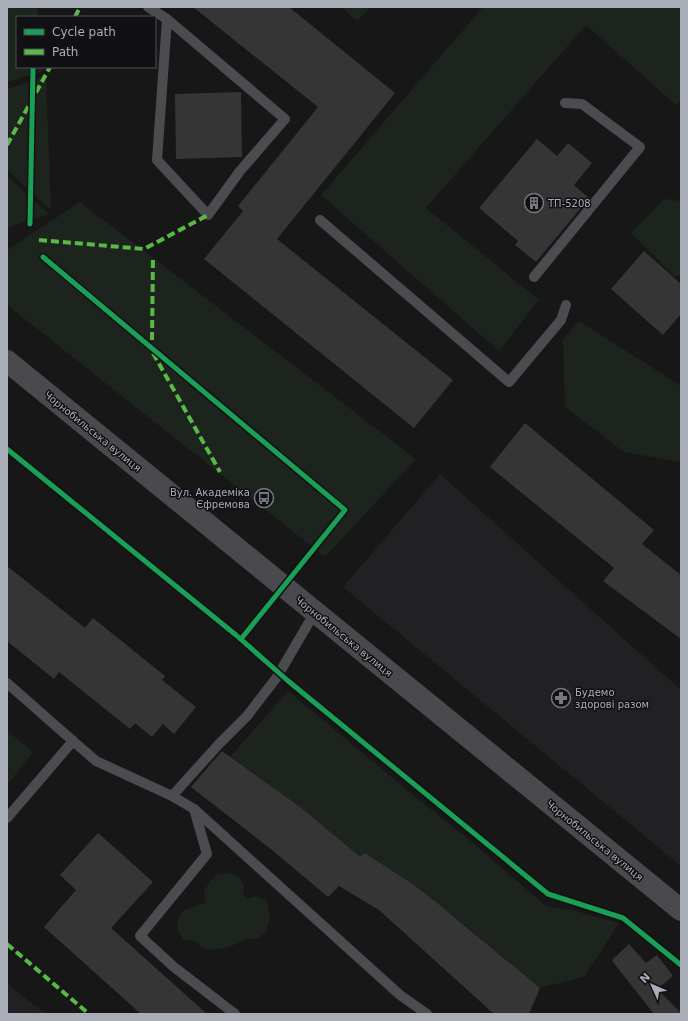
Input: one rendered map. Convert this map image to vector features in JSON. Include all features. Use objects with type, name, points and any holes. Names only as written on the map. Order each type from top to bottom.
[{"type":"main road","name":"Чорнобильська вулиця","points":[[7,361],[681,910]]},
{"type":"lane","points":[[148,7],[167,19],[285,119],[240,171],[208,215],[157,160],[167,19]]},
{"type":"lane","points":[[534,277],[640,147],[582,104],[565,103]]},
{"type":"lane","points":[[320,220],[509,382],[561,320],[566,305]]},
{"type":"lane","points":[[172,796],[219,744],[247,716],[277,678],[315,612]]},
{"type":"lane","points":[[7,683],[96,761],[172,796],[194,809],[400,995],[427,1014]]},
{"type":"lane","points":[[7,818],[73,741]]},
{"type":"lane","points":[[194,809],[207,854],[140,936],[174,967],[235,1014]]},
{"type":"shaded area","points":[[7,7],[37,7],[38,16],[16,16],[16,68],[43,68],[43,71],[7,82]]},
{"type":"shaded area","points":[[341,7],[371,7],[357,21]]},
{"type":"shaded area","points":[[483,7],[681,7],[681,98],[677,106],[586,25],[426,208],[539,300],[499,351],[321,195]]},
{"type":"shaded area","points":[[46,76],[51,210],[7,170],[7,89]]},
{"type":"shaded area","points":[[7,176],[49,214],[7,228]]},
{"type":"shaded area","points":[[664,199],[681,201],[681,275],[675,277],[631,233]]},
{"type":"shaded area","points":[[80,202],[416,459],[325,557],[7,305],[7,250]]},
{"type":"shaded area","points":[[579,321],[681,386],[681,462],[624,452],[565,407],[563,339]]},
{"type":"shaded area","points":[[440,474],[681,690],[681,866],[343,587]]},
{"type":"shaded area","points":[[288,691],[467,838],[546,906],[572,910],[619,923],[584,977],[540,988],[457,919],[400,876],[365,853],[360,857],[275,789],[230,757]]},
{"type":"shaded area","points":[[7,731],[33,752],[7,785]]},
{"type":"shaded area","points":[[230,873],[239,877],[244,887],[243,892],[246,899],[257,896],[267,901],[270,918],[266,932],[257,939],[247,939],[229,947],[213,950],[203,948],[195,941],[183,939],[177,929],[178,918],[184,910],[205,903],[204,891],[211,880],[218,874]]},
{"type":"shaded area","points":[[7,983],[45,1014],[7,1014]]},
{"type":"building","points":[[193,7],[289,7],[395,93],[277,239],[453,380],[414,428],[204,259],[243,211],[238,206],[318,107]]},
{"type":"building","points":[[241,92],[242,157],[176,159],[175,94]]},
{"type":"building","name":"ТП-5208","points":[[537,139],[557,156],[568,143],[592,163],[574,185],[589,198],[536,262],[515,245],[518,241],[479,208]]},
{"type":"building","points":[[644,251],[681,284],[681,314],[663,335],[611,289]]},
{"type":"building","points":[[525,423],[654,530],[642,544],[681,575],[681,639],[603,581],[614,568],[490,467]]},
{"type":"building","points":[[7,566],[85,628],[93,618],[165,676],[162,680],[196,707],[174,734],[163,724],[152,737],[135,723],[130,729],[59,672],[54,679],[7,641]]},
{"type":"building","points":[[222,751],[300,807],[360,857],[365,853],[411,883],[540,988],[529,1014],[494,1014],[379,910],[339,886],[328,897],[272,850],[191,787]]},
{"type":"building","points":[[98,833],[153,882],[111,928],[207,1014],[141,1014],[44,927],[76,890],[60,875]]},
{"type":"building","points":[[629,944],[646,963],[657,955],[673,976],[657,989],[681,1014],[654,1014],[613,962],[612,960]]},
{"type":"marked path","points":[[76,16],[80,7]]},
{"type":"marked path","points":[[7,145],[49,68]]},
{"type":"marked path","points":[[39,240],[144,249],[208,215]]},
{"type":"marked path","points":[[152,340],[153,256]]},
{"type":"marked path","points":[[153,353],[220,472]]},
{"type":"marked path","points":[[7,944],[89,1014]]},
{"type":"cycle path","points":[[30,224],[33,68]]},
{"type":"cycle path","points":[[43,257],[345,510],[241,639]]},
{"type":"cycle path","points":[[7,449],[236,635],[287,680],[548,894],[623,918],[681,965]]},
{"type":"place","name":"ТП-5208","points":[[534,203]]},
{"type":"place","name":"Вул. Академіка Єфремова","points":[[264,498]]},
{"type":"place","name":"Будемо здорові разом","points":[[561,698]]}]
